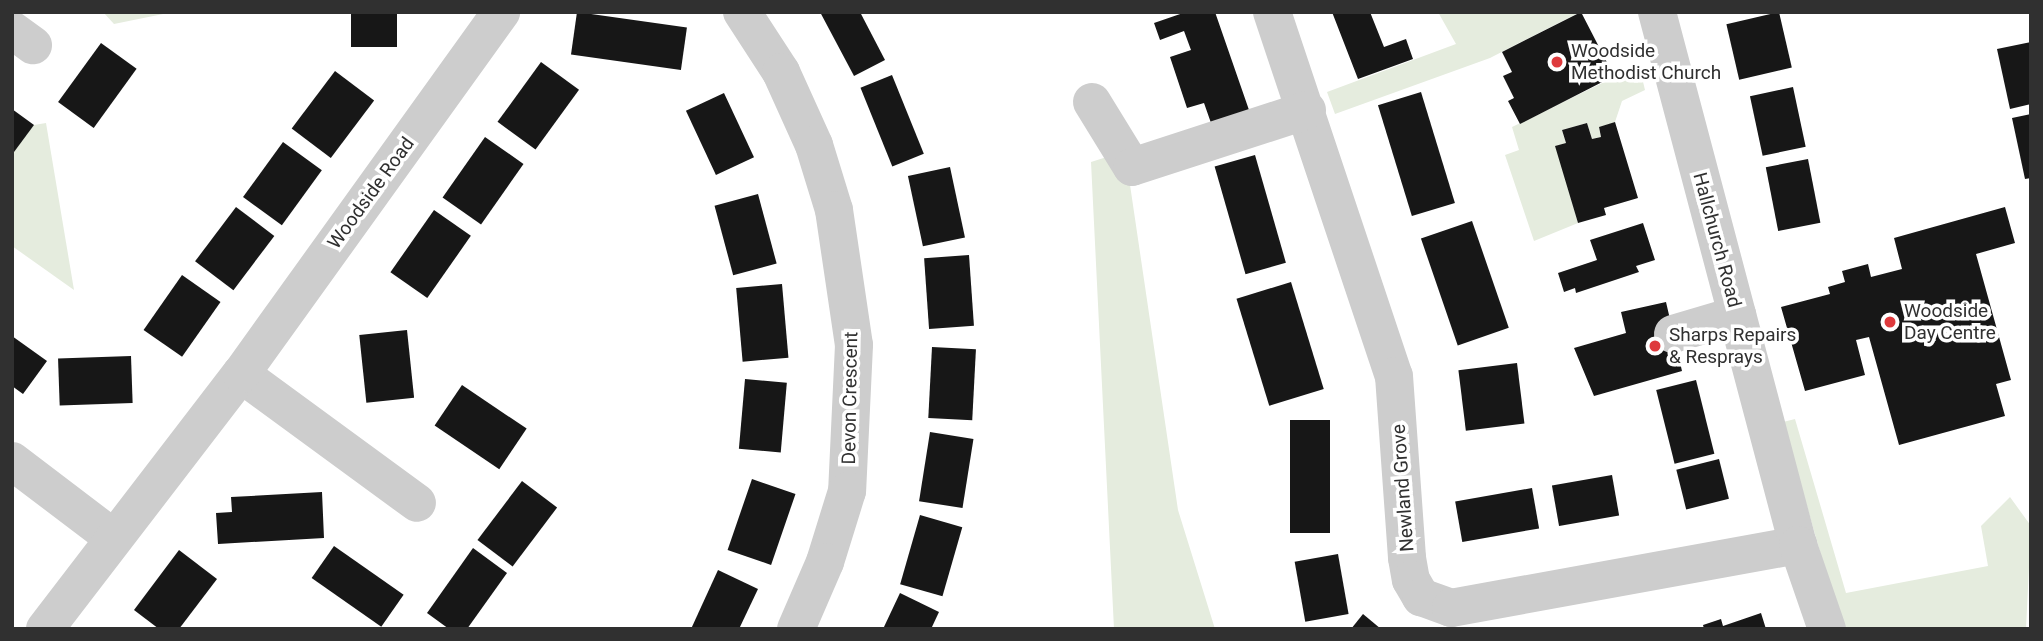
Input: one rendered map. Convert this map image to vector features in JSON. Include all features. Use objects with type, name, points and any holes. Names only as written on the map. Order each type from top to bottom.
[{"type":"street","name":"Woodside Road","points":[[45,629],[112,537],[241,374],[501,12]]},
{"type":"street","name":"Devon Crescent","points":[[742,12],[782,72],[814,145],[834,210],[854,345],[846,491],[825,562],[796,629]]},
{"type":"street","name":"Newland Grove","points":[[1272,12],[1394,376],[1407,558],[1411,580],[1421,597],[1451,608],[1798,545]]},
{"type":"street","name":"Hallchurch Road","points":[[1657,12],[1798,545],[1827,629]]},
{"type":"street","points":[[1092,102],[1132,167],[1307,110]]},
{"type":"street","points":[[1673,334],[1737,315]]},
{"type":"street","points":[[241,374],[417,503]]},
{"type":"street","points":[[12,461],[112,537]]},
{"type":"shaded area","points":[[103,12],[173,12],[114,24]]},
{"type":"shaded area","points":[[1438,12],[1580,12],[1490,58],[1335,114],[1327,92],[1456,44]]},
{"type":"shaded area","points":[[1639,65],[1645,90],[1622,101],[1615,122],[1599,128],[1601,137],[1592,139],[1587,123],[1562,130],[1566,143],[1556,146],[1578,223],[1534,241],[1505,155],[1519,150],[1512,127]]},
{"type":"shaded area","points":[[46,123],[74,290],[12,246],[12,151],[34,125]]},
{"type":"shaded area","points":[[1113,155],[1129,178],[1178,510],[1215,629],[1114,629],[1091,162]]},
{"type":"shaded area","points":[[1795,419],[1846,593],[1988,566],[1981,526],[2010,497],[2031,526],[2026,629],[1842,629],[1783,422]]},
{"type":"building","points":[[351,12],[397,12],[397,47],[351,47]]},
{"type":"building","points":[[577,12],[687,27],[681,70],[571,55]]},
{"type":"building","points":[[820,12],[860,12],[885,60],[854,76]]},
{"type":"building","points":[[1186,12],[1215,12],[1249,110],[1211,123],[1204,103],[1187,108],[1170,57],[1191,50],[1184,31],[1160,40],[1154,23]]},
{"type":"building","points":[[1332,12],[1370,12],[1384,47],[1406,39],[1413,59],[1358,79]]},
{"type":"building","name":"Woodside Methodist Church","points":[[1581,12],[1614,76],[1520,124],[1508,101],[1514,98],[1503,76],[1512,72],[1502,52]]},
{"type":"building","points":[[1779,12],[1792,68],[1739,80],[1726,24]]},
{"type":"building","points":[[2031,42],[2031,104],[2010,109],[1997,49]]},
{"type":"building","points":[[101,43],[137,69],[94,128],[58,102]]},
{"type":"building","points":[[541,62],[579,90],[536,149],[498,122]]},
{"type":"building","points":[[335,71],[374,100],[331,158],[292,129]]},
{"type":"building","points":[[892,75],[924,154],[892,167],[860,88]]},
{"type":"building","points":[[1793,87],[1806,147],[1763,156],[1750,96]]},
{"type":"building","points":[[1421,92],[1455,203],[1412,216],[1378,105]]},
{"type":"building","points":[[724,93],[754,157],[716,175],[686,111]]},
{"type":"building","points":[[12,109],[34,125],[14,152],[12,151]]},
{"type":"building","points":[[2031,114],[2031,178],[2025,179],[2012,118]]},
{"type":"building","points":[[1615,122],[1638,198],[1604,208],[1606,215],[1578,223],[1555,146],[1566,143],[1562,130],[1587,123],[1592,139],[1601,137],[1599,127]]},
{"type":"building","points":[[485,137],[524,164],[481,225],[443,198]]},
{"type":"building","points":[[283,142],[322,170],[282,225],[243,197]]},
{"type":"building","points":[[1255,155],[1286,263],[1245,274],[1215,167]]},
{"type":"building","points":[[1808,159],[1820,223],[1778,231],[1766,167]]},
{"type":"building","points":[[950,167],[965,237],[923,246],[908,176]]},
{"type":"building","points":[[758,194],[777,264],[733,275],[715,206]]},
{"type":"building","points":[[236,207],[274,236],[233,290],[195,261]]},
{"type":"building","name":"Woodside Day Centre","points":[[2005,207],[2015,243],[1976,254],[2011,380],[1996,384],[2005,416],[1899,445],[1869,337],[1856,340],[1865,375],[1805,391],[1781,307],[1830,294],[1828,287],[1845,282],[1842,271],[1868,264],[1871,277],[1902,269],[1894,238]]},
{"type":"building","points":[[434,210],[471,236],[427,298],[390,272]]},
{"type":"building","points":[[1472,221],[1509,328],[1458,345],[1421,239]]},
{"type":"building","points":[[1643,223],[1655,260],[1636,266],[1639,272],[1576,293],[1575,288],[1564,292],[1558,273],[1597,260],[1590,240]]},
{"type":"building","points":[[969,255],[974,326],[929,329],[924,258]]},
{"type":"building","points":[[182,275],[221,302],[182,357],[144,330]]},
{"type":"building","points":[[1291,282],[1324,389],[1269,406],[1236,299]]},
{"type":"building","points":[[782,284],[788,358],[743,362],[736,288]]},
{"type":"building","points":[[1666,302],[1682,371],[1594,396],[1574,348],[1626,333],[1621,312]]},
{"type":"building","points":[[407,330],[414,398],[366,403],[359,335]]},
{"type":"building","points":[[12,336],[47,361],[23,394],[12,386]]},
{"type":"building","points":[[932,347],[976,349],[972,420],[928,418]]},
{"type":"building","points":[[131,356],[133,403],[60,406],[58,359]]},
{"type":"building","points":[[1517,363],[1524,424],[1466,431],[1458,370]]},
{"type":"building","points":[[745,379],[787,383],[781,452],[739,449]]},
{"type":"building","points":[[1696,380],[1714,454],[1675,464],[1656,390]]},
{"type":"building","points":[[462,385],[527,429],[499,469],[435,426]]},
{"type":"building","points":[[1290,420],[1330,420],[1330,533],[1290,533]]},
{"type":"building","points":[[930,432],[973,439],[963,508],[919,501]]},
{"type":"building","points":[[1719,459],[1729,499],[1686,509],[1676,470]]},
{"type":"building","points":[[1612,475],[1619,515],[1559,526],[1552,486]]},
{"type":"building","points":[[752,479],[795,494],[771,565],[728,550]]},
{"type":"building","points":[[522,481],[557,507],[513,567],[477,540]]},
{"type":"building","points":[[1532,488],[1539,528],[1462,542],[1455,502]]},
{"type":"building","points":[[322,492],[324,538],[218,544],[216,513],[232,512],[231,497]]},
{"type":"building","points":[[920,515],[962,527],[942,596],[900,584]]},
{"type":"building","points":[[334,546],[404,595],[381,627],[312,578]]},
{"type":"building","points":[[473,548],[507,573],[467,629],[449,629],[427,613]]},
{"type":"building","points":[[179,550],[217,579],[179,629],[159,629],[134,610]]},
{"type":"building","points":[[1338,554],[1349,614],[1305,622],[1295,562]]},
{"type":"building","points":[[718,570],[758,589],[739,629],[691,629]]},
{"type":"building","points":[[900,593],[939,612],[931,629],[883,629]]},
{"type":"building","points":[[1761,613],[1766,629],[1704,629],[1703,625],[1721,619],[1723,626]]},
{"type":"building","points":[[1363,614],[1381,629],[1351,629]]},
{"type":"place","name":"Woodside Methodist Church","points":[[1557,62]]},
{"type":"place","name":"Woodside Day Centre","points":[[1890,322]]},
{"type":"place","name":"Sharps Repairs & Resprays","points":[[1655,346]]}]
